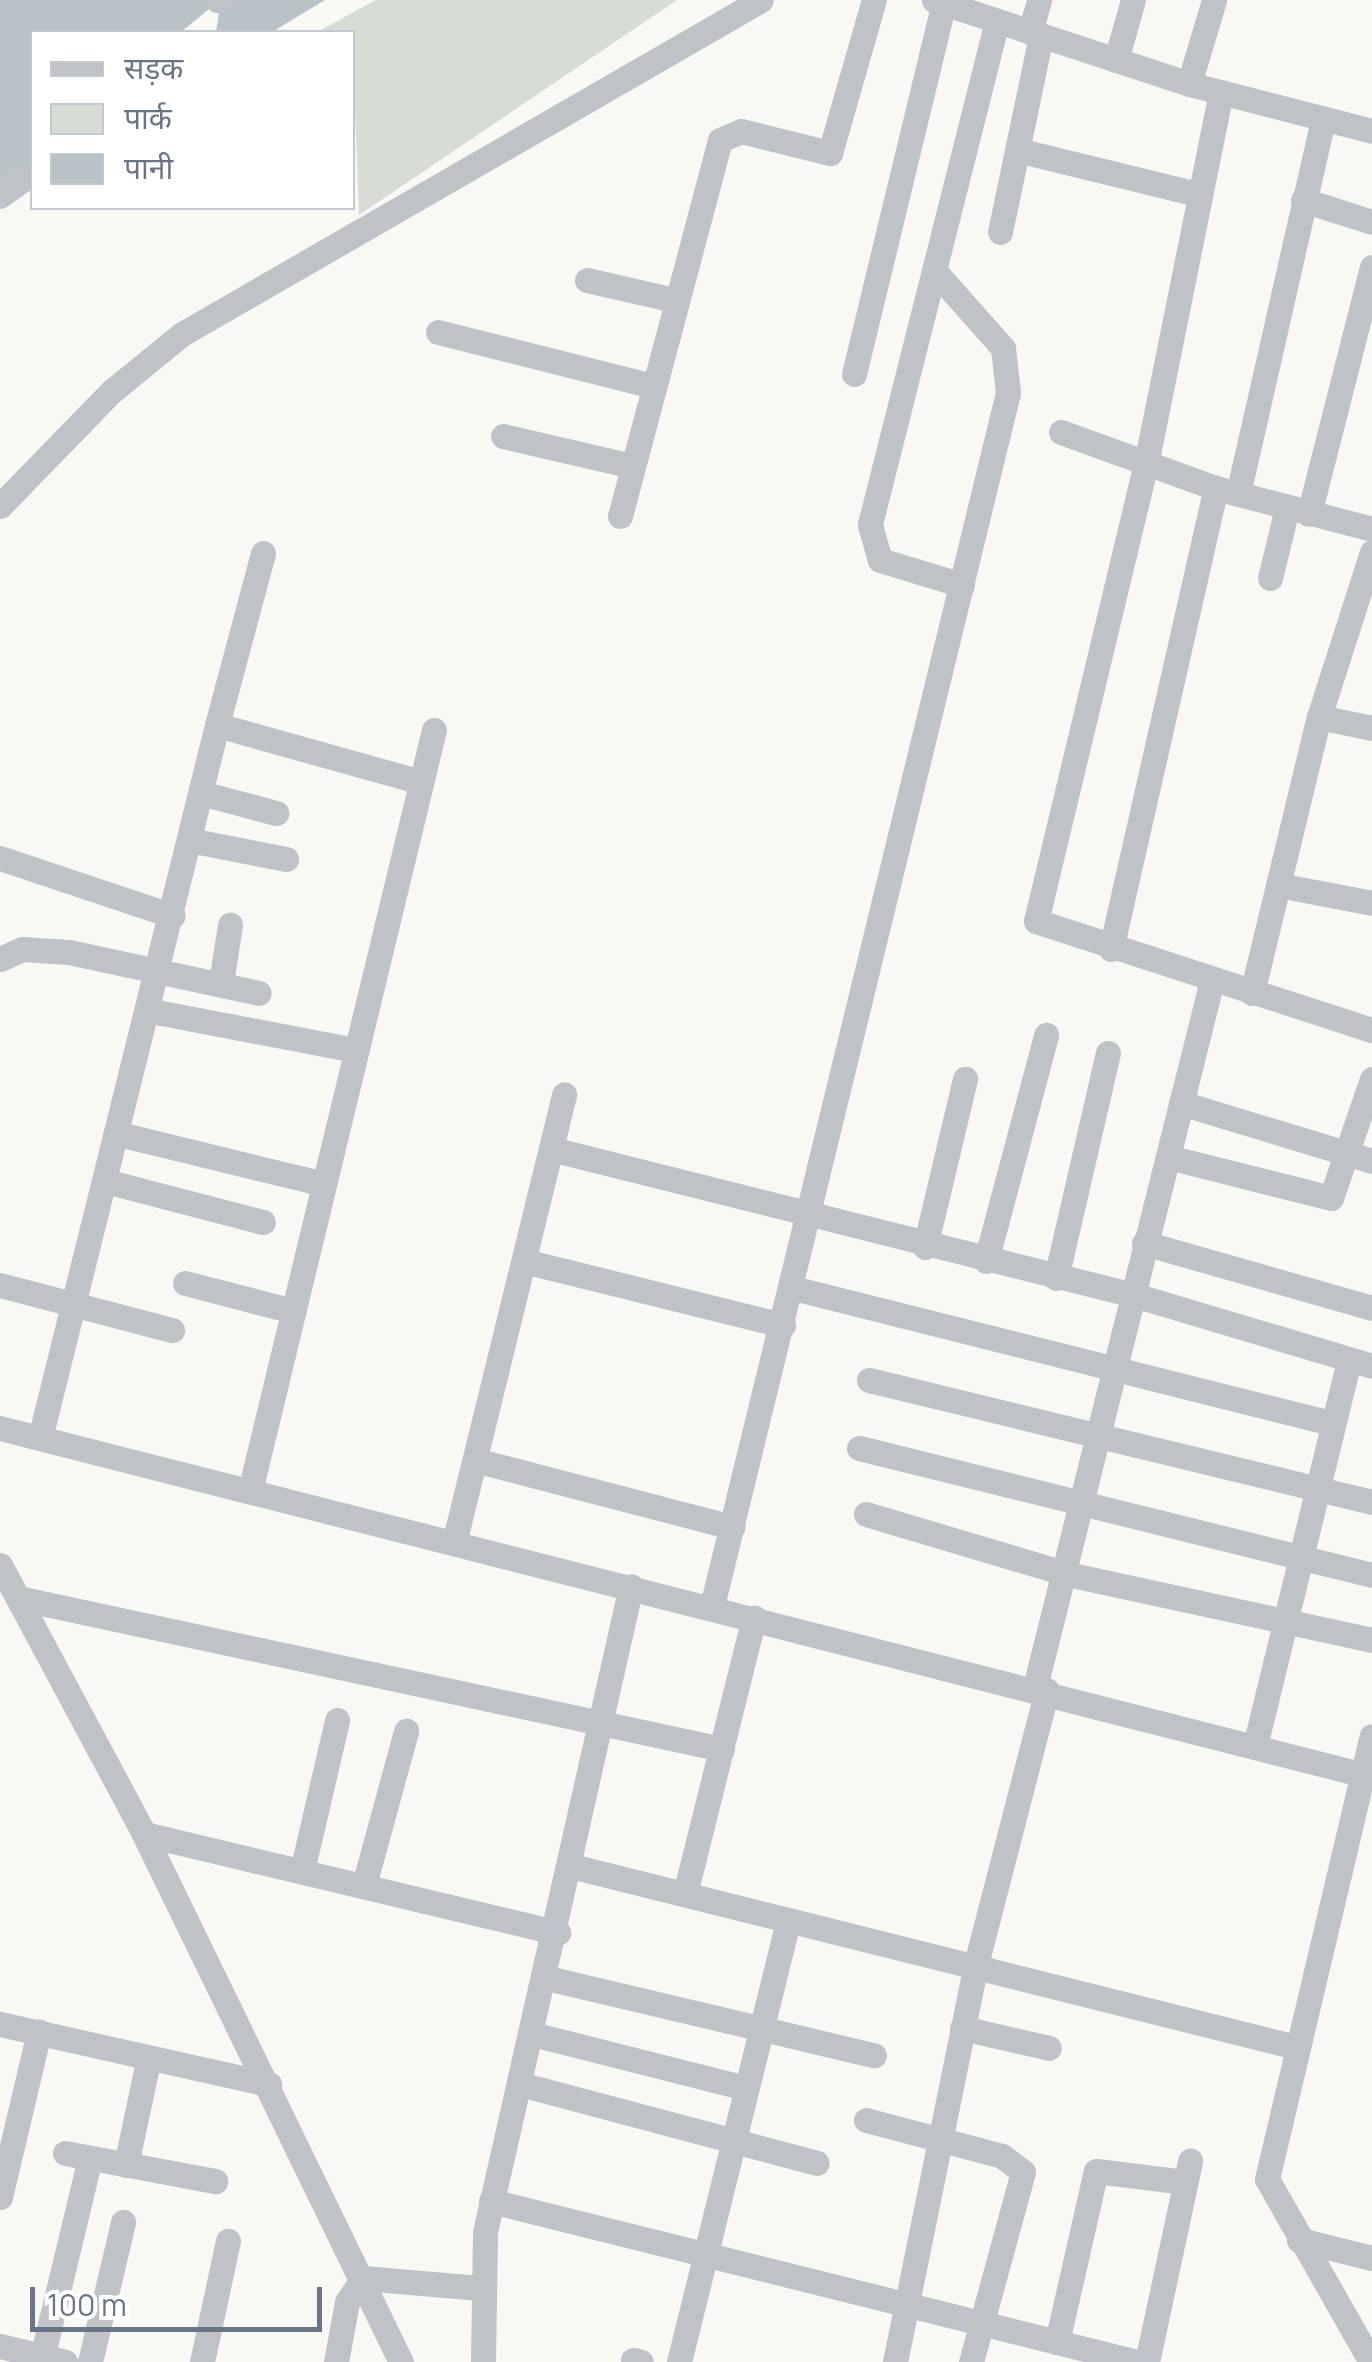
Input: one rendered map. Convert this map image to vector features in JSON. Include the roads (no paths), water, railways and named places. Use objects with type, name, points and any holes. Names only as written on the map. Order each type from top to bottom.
[{"type":"street","points":[[0,506],[112,391],[182,334],[761,0]]},
{"type":"street","points":[[620,516],[674,300],[720,140],[741,131],[830,153],[874,0]]},
{"type":"street","points":[[1000,232],[1017,150],[1039,0]]},
{"type":"street","points":[[1116,60],[1133,0]]},
{"type":"street","points":[[1189,84],[1214,0]]},
{"type":"street","points":[[854,374],[939,2],[1189,84],[1372,131]]},
{"type":"street","points":[[962,584],[892,566],[869,540],[939,276],[997,20]]},
{"type":"street","points":[[1221,92],[1197,194],[1146,463],[1036,914],[1048,932],[1372,1030]]},
{"type":"street","points":[[1111,949],[1323,118]]},
{"type":"street","points":[[1017,150],[1197,194]]},
{"type":"street","points":[[0,196],[30,175]]},
{"type":"street","points":[[1303,200],[1372,222]]},
{"type":"street","points":[[1270,578],[1298,511],[1372,267]]},
{"type":"street","points":[[712,1606],[810,1220],[1010,368],[995,336],[939,276]]},
{"type":"street","points":[[587,280],[674,300]]},
{"type":"street","points":[[438,332],[652,386]]},
{"type":"street","points":[[1061,432],[1227,491],[1372,529]]},
{"type":"street","points":[[504,436],[632,466]]},
{"type":"street","points":[[1252,993],[1319,717],[1372,552]]},
{"type":"street","points":[[40,1438],[71,1304],[109,1182],[217,725],[263,553]]},
{"type":"street","points":[[1319,717],[1372,728]]},
{"type":"street","points":[[217,725],[421,782]]},
{"type":"street","points":[[250,1491],[434,730]]},
{"type":"street","points":[[201,792],[276,812]]},
{"type":"street","points":[[189,840],[286,859]]},
{"type":"street","points":[[0,858],[172,916]]},
{"type":"street","points":[[1278,885],[1372,903]]},
{"type":"street","points":[[221,982],[230,925]]},
{"type":"street","points":[[0,959],[42,948],[160,967],[258,993]]},
{"type":"street","points":[[895,2362],[976,1961],[1116,1376],[1144,1243],[1212,980]]},
{"type":"street","points":[[151,1011],[356,1050]]},
{"type":"street","points":[[986,1261],[1046,1035]]},
{"type":"street","points":[[1056,1278],[1108,1052]]},
{"type":"street","points":[[925,1246],[965,1079]]},
{"type":"street","points":[[1168,1157],[1324,1200],[1336,1194],[1362,1157],[1372,1080]]},
{"type":"street","points":[[454,1543],[564,1094]]},
{"type":"street","points":[[1182,1103],[1362,1157]]},
{"type":"street","points":[[120,1134],[324,1184]]},
{"type":"street","points":[[551,1149],[810,1220],[1134,1295],[1360,1363],[1332,1423],[1255,1746]]},
{"type":"street","points":[[109,1182],[263,1222]]},
{"type":"street","points":[[1144,1243],[1372,1308]]},
{"type":"street","points":[[524,1261],[783,1325]]},
{"type":"street","points":[[185,1283],[293,1311]]},
{"type":"street","points":[[0,1285],[172,1330]]},
{"type":"street","points":[[793,1288],[1116,1376],[1332,1423]]},
{"type":"street","points":[[869,1380],[1101,1440],[1372,1502]]},
{"type":"street","points":[[0,1428],[1041,1688],[1367,1776]]},
{"type":"street","points":[[860,1448],[1372,1574]]},
{"type":"street","points":[[475,1460],[732,1527]]},
{"type":"street","points":[[866,1514],[1066,1574],[1372,1640]]},
{"type":"street","points":[[0,1565],[144,1834],[401,2362]]},
{"type":"street","points":[[483,2362],[480,2288],[491,2201],[558,1933],[599,1723],[632,1586]]},
{"type":"street","points":[[18,1598],[722,1749]]},
{"type":"street","points":[[685,1894],[754,1617]]},
{"type":"street","points":[[302,1871],[337,1720]]},
{"type":"street","points":[[364,1886],[406,1732]]},
{"type":"street","points":[[1366,2358],[1267,2179],[1292,2046],[1367,1776],[1372,1736]]},
{"type":"street","points":[[144,1834],[558,1933]]},
{"type":"street","points":[[571,1866],[788,1920],[976,1961],[1292,2046]]},
{"type":"street","points":[[680,2362],[788,1920]]},
{"type":"street","points":[[547,1978],[874,2055]]},
{"type":"street","points":[[0,2024],[269,2084]]},
{"type":"street","points":[[962,2028],[1049,2048]]},
{"type":"street","points":[[0,2197],[11,2090],[39,2032]]},
{"type":"street","points":[[532,2034],[745,2088]]},
{"type":"street","points":[[126,2165],[149,2057]]},
{"type":"street","points":[[520,2084],[816,2163]]},
{"type":"street","points":[[866,2120],[940,2139],[1022,2172],[971,2362]]},
{"type":"street","points":[[0,2346],[50,2360],[78,2156],[215,2180]]},
{"type":"street","points":[[1057,2342],[1096,2171],[1188,2172],[1146,2362]]},
{"type":"street","points":[[491,2201],[706,2250],[909,2306],[1137,2362]]},
{"type":"street","points":[[90,2362],[124,2222]]},
{"type":"street","points":[[1299,2240],[1372,2258]]},
{"type":"street","points":[[202,2362],[228,2241]]},
{"type":"street","points":[[363,2278],[480,2288]]},
{"type":"street","points":[[336,2362],[347,2302],[363,2278]]},
{"type":"water","points":[[0,0],[220,0],[183,30],[30,30],[30,161],[0,186]]},
{"type":"water","points":[[221,0],[325,0],[275,30],[216,30]]}]
